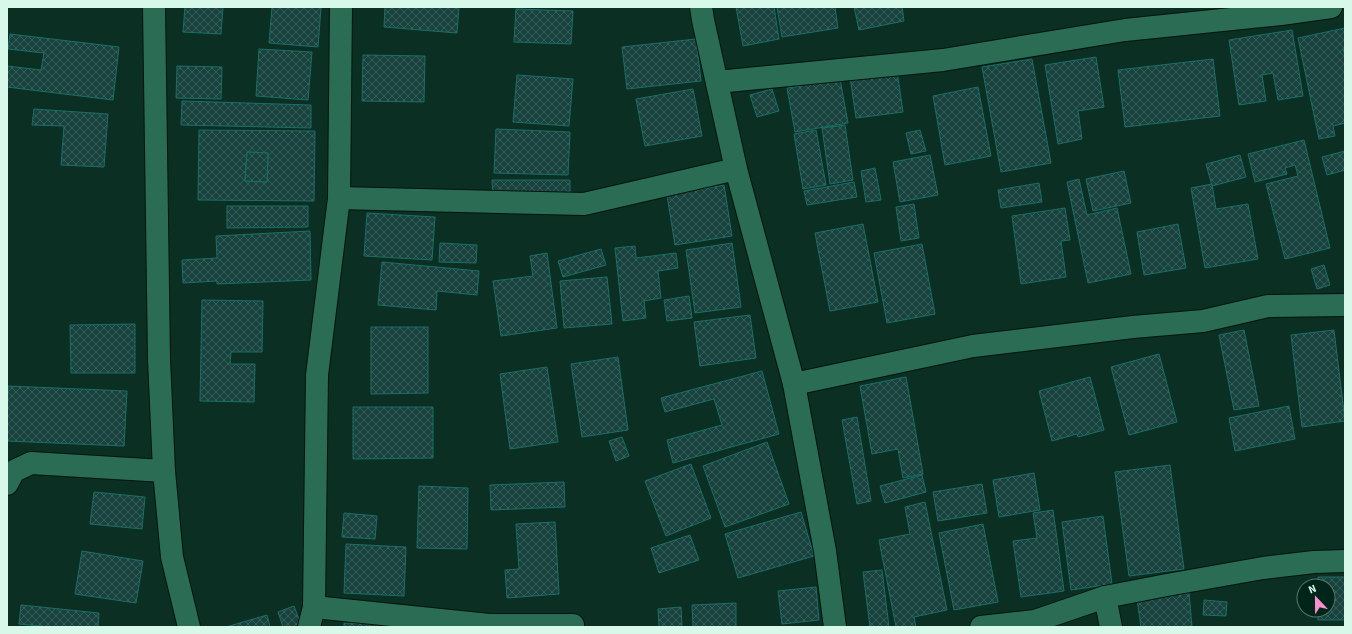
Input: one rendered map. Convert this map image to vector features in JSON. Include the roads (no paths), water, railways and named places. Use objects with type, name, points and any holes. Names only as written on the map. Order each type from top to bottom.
[{"type":"street","points":[[154,7],[159,359],[164,471],[172,558],[189,627]]},
{"type":"street","points":[[341,7],[339,198],[317,375],[312,617],[489,625],[573,625]]},
{"type":"street","points":[[701,7],[736,169],[794,384],[826,551],[835,627]]},
{"type":"street","points":[[717,82],[943,60],[1125,30],[1281,14],[1331,7]]},
{"type":"street","points":[[339,198],[584,204],[736,169]]},
{"type":"street","points":[[794,384],[973,346],[1133,327],[1203,321],[1268,306],[1345,305]]},
{"type":"street","points":[[7,484],[14,471],[31,463],[164,471]]},
{"type":"street","points":[[981,627],[1035,622],[1105,597],[1263,568],[1314,562],[1345,561]]},
{"type":"street","points":[[1105,597],[1111,627]]}]
